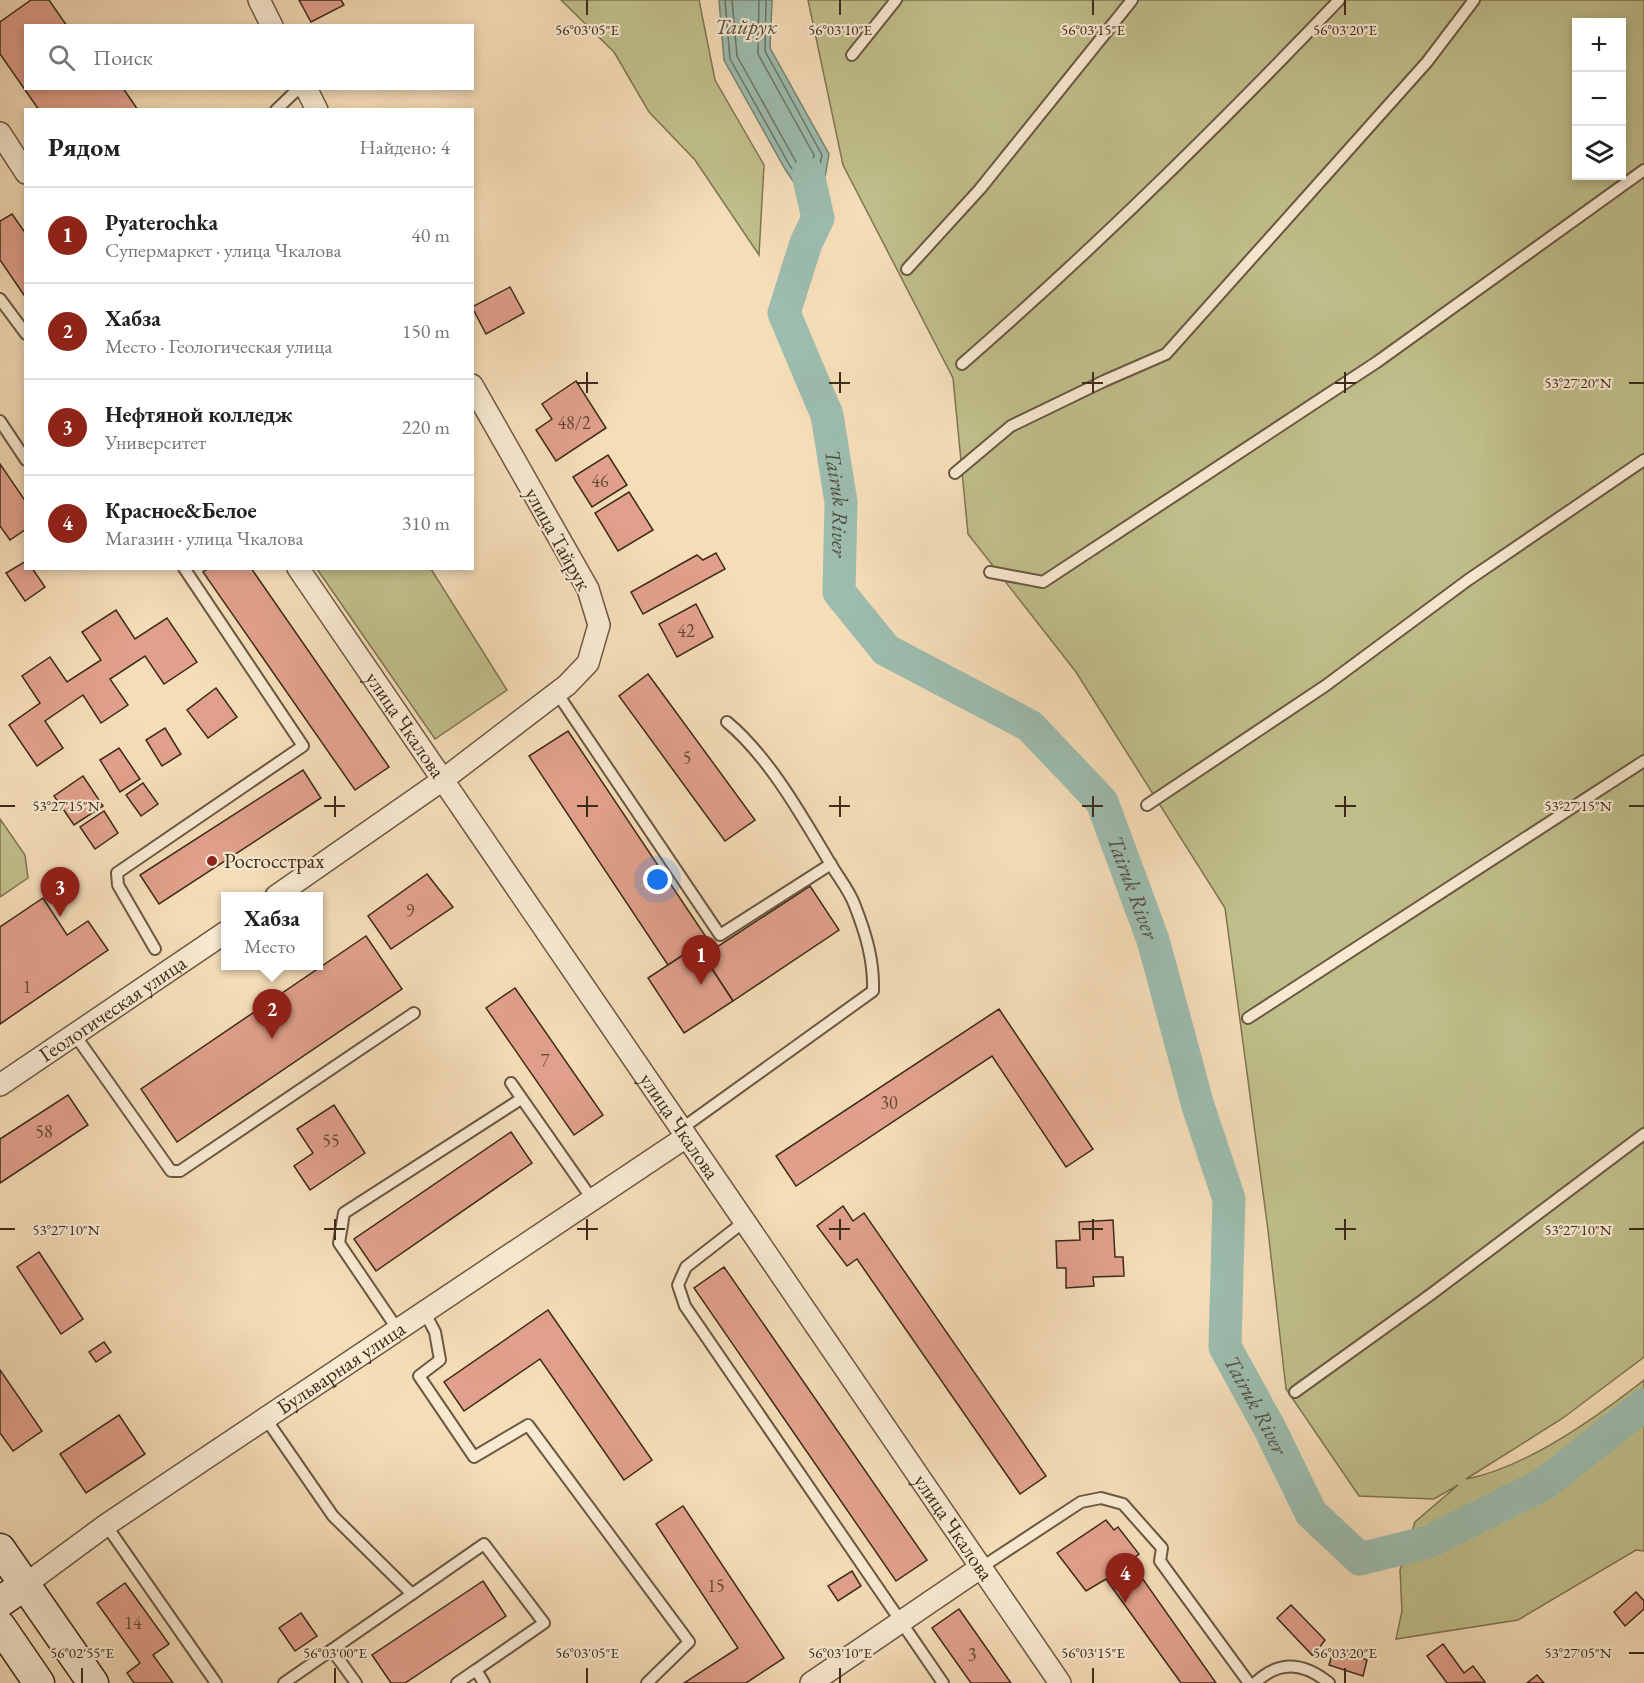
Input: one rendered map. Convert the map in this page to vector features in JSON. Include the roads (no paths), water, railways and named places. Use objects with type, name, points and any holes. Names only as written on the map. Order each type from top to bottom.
[{"type":"street","points":[[259,0],[271,24]]},
{"type":"street","points":[[307,90],[316,108]]},
{"type":"street","points":[[4,147],[24,171]]},
{"type":"street","name":"улица Тайрук","points":[[444,779],[557,693],[588,663],[599,625],[588,589],[474,389]]},
{"type":"street","name":"улица Чкалова","points":[[299,570],[1060,1683]]},
{"type":"street","points":[[283,892],[444,779]]},
{"type":"street","name":"Геологическая улица","points":[[0,1085],[221,935]]},
{"type":"street","name":"Бульварная улица","points":[[0,1602],[106,1525],[592,1199],[683,1133]]},
{"type":"street","points":[[0,1549],[93,1683]]},
{"type":"street","points":[[812,1683],[981,1568]]},
{"type":"street","points":[[0,1626],[39,1683]]},
{"type":"lane","points":[[852,55],[896,0]]},
{"type":"lane","points":[[908,269],[980,189],[1132,0]]},
{"type":"lane","points":[[962,364],[1078,262],[1230,114],[1339,0]]},
{"type":"lane","points":[[955,473],[1011,426],[1166,354],[1427,63],[1474,0]]},
{"type":"lane","points":[[278,108],[297,90]]},
{"type":"lane","points":[[990,572],[1043,582],[1377,362],[1644,170]]},
{"type":"lane","points":[[0,300],[24,331]]},
{"type":"lane","points":[[0,422],[24,457]]},
{"type":"lane","points":[[1147,805],[1325,686],[1468,580],[1644,460]]},
{"type":"lane","points":[[155,949],[118,885],[117,873],[303,746],[185,570]]},
{"type":"lane","points":[[557,693],[720,935],[831,864]]},
{"type":"lane","points":[[683,1133],[873,991],[872,960],[855,904],[801,815],[751,745],[727,722]]},
{"type":"lane","points":[[1248,1018],[1644,761]]},
{"type":"lane","points":[[75,1035],[171,1171],[180,1171],[414,1013]]},
{"type":"lane","points":[[511,1083],[592,1199]]},
{"type":"lane","points":[[398,1330],[339,1243],[344,1213],[521,1099]]},
{"type":"lane","points":[[1295,1392],[1430,1295],[1644,1134]]},
{"type":"lane","points":[[745,1221],[686,1266],[678,1284],[685,1306],[943,1683]]},
{"type":"lane","points":[[425,1312],[435,1332],[440,1360],[419,1376],[474,1457],[528,1425],[689,1642],[647,1683]]},
{"type":"lane","points":[[266,1419],[333,1516],[412,1594]]},
{"type":"lane","points":[[981,1568],[1080,1502],[1101,1498],[1123,1504],[1162,1548],[1160,1561],[1249,1683]]},
{"type":"lane","points":[[106,1525],[216,1683]]},
{"type":"lane","points":[[284,1683],[484,1544],[544,1623],[457,1683]]},
{"type":"lane","points":[[332,1650],[356,1683]]},
{"type":"lane","points":[[1255,1683],[1269,1670],[1296,1666],[1318,1674],[1329,1683]]},
{"type":"lane","points":[[476,1670],[484,1683]]},
{"type":"water","name":"Тайрук","points":[[719,0],[772,0],[770,48],[829,154],[818,218],[785,169],[724,60]]},
{"type":"waterway","name":"Tairuk River","points":[[808,174],[818,218],[806,243],[784,313],[827,415],[841,502],[839,592],[886,650],[1030,726],[1102,802],[1153,940],[1198,1106],[1229,1199],[1225,1347],[1270,1429],[1311,1513],[1360,1559],[1428,1542],[1544,1484],[1644,1405]]},
{"type":"place","name":"Росгосстрах","points":[[212,861]]},
{"type":"place","name":"Нефтяной колледж","points":[[60,917]]},
{"type":"place","name":"Pyaterochka","points":[[701,985]]},
{"type":"place","name":"Хабза","points":[[272,1039]]},
{"type":"place","name":"Красное&Белое","points":[[1125,1603]]}]
